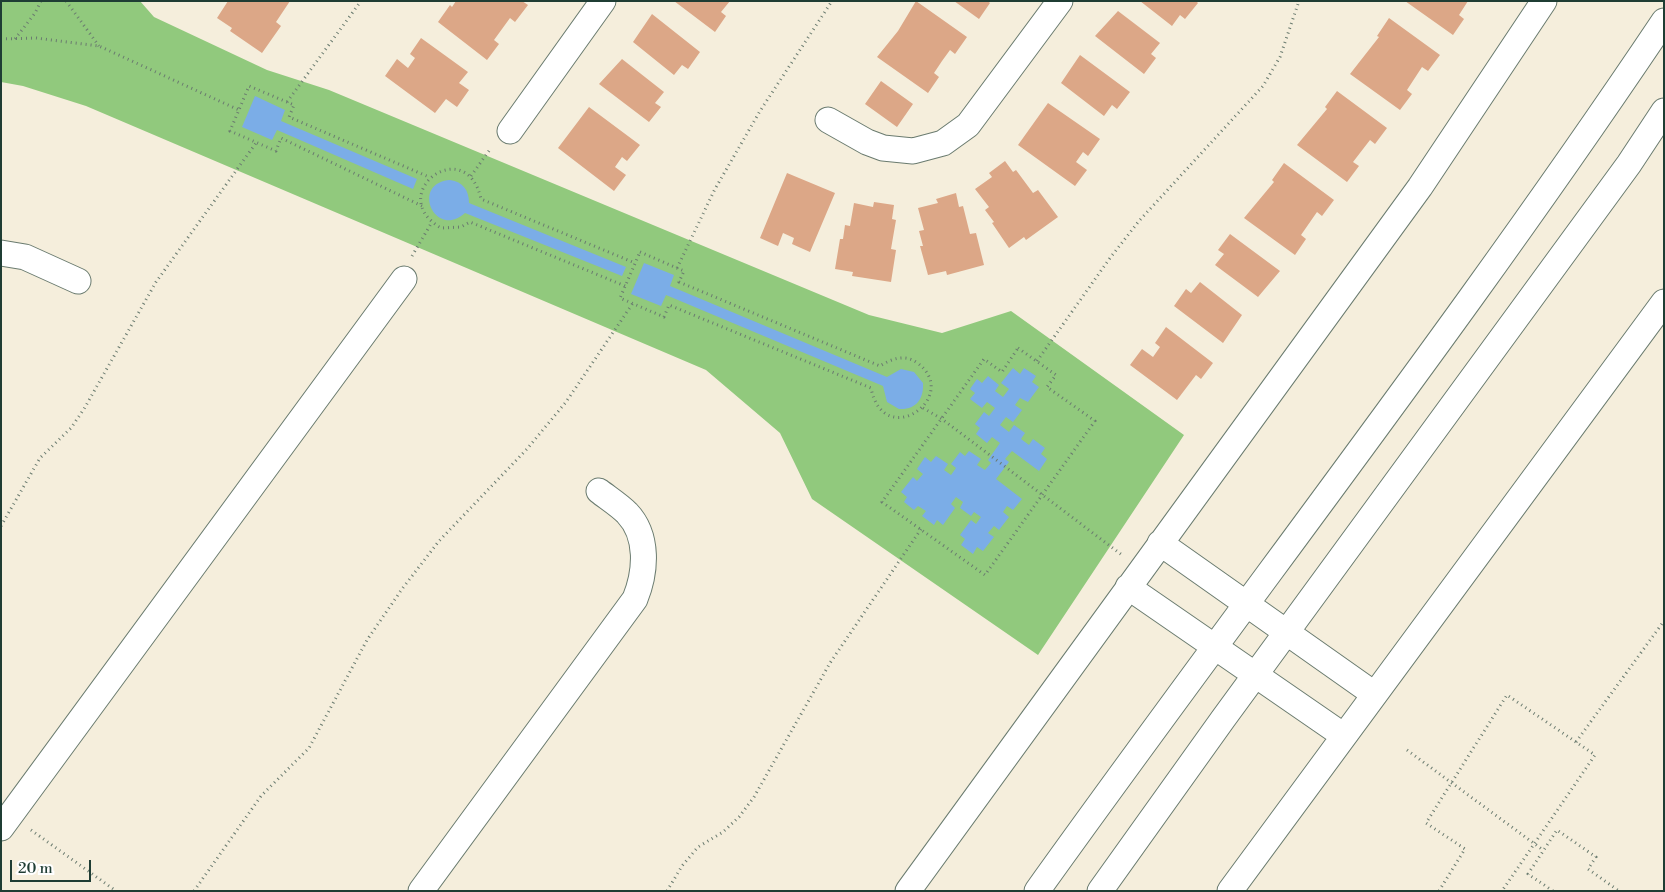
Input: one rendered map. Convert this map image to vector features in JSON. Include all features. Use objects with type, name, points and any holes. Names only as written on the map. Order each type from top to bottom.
[{"type":"street","points":[[510,131],[602,1]]},
{"type":"street","points":[[828,120],[867,142],[890,150],[913,151],[943,142],[968,125],[1060,1]]},
{"type":"street","points":[[908,891],[1420,187],[1544,1]]},
{"type":"street","points":[[1037,891],[1585,139],[1664,22]]},
{"type":"street","points":[[1100,891],[1255,675],[1623,172],[1664,111]]},
{"type":"street","points":[[1,253],[25,257],[78,281]]},
{"type":"street","points":[[5,821],[404,279]]},
{"type":"street","points":[[1230,891],[1664,302]]},
{"type":"street","points":[[421,891],[635,599],[644,572],[642,542],[628,514],[598,491]]},
{"type":"street","points":[[1160,543],[1374,694]]},
{"type":"street","points":[[1134,578],[1214,646],[1344,736]]},
{"type":"path","points":[[14,39],[35,14],[41,1]]},
{"type":"path","points":[[66,1],[100,46]]},
{"type":"path","points":[[287,102],[361,1]]},
{"type":"path","points":[[677,268],[715,189],[760,111],[832,1]]},
{"type":"path","points":[[1037,361],[1110,258],[1139,221],[1263,86],[1280,57],[1299,1]]},
{"type":"path","points":[[1,39],[36,38],[100,46],[239,110]]},
{"type":"path","points":[[422,206],[281,138],[276,151],[230,131],[249,86],[294,105],[289,117],[430,178]]},
{"type":"path","points":[[1,526],[40,458],[71,428],[84,409],[156,282],[256,143]]},
{"type":"path","points":[[625,286],[470,222],[461,227],[441,228],[426,215],[422,206],[422,191],[430,178],[439,171],[461,170],[471,176],[478,187],[481,199],[635,263]]},
{"type":"path","points":[[640,252],[677,268],[684,271],[679,282],[880,366],[890,360],[901,358],[912,360],[922,366],[929,376],[931,387],[929,398],[923,408],[913,415],[902,418],[891,416],[881,410],[874,401],[871,388],[670,305],[664,317],[620,298],[640,252]]},
{"type":"path","points":[[194,891],[261,796],[309,748],[328,717],[357,656],[402,589],[439,541],[527,449],[566,402],[633,303]]},
{"type":"path","points":[[1018,348],[1037,361],[1056,375],[1047,387],[1095,421],[985,575],[882,502],[984,359],[1002,372],[1018,348]]},
{"type":"path","points":[[923,408],[942,419],[1042,494],[1134,578]]},
{"type":"path","points":[[667,891],[682,866],[698,847],[723,832],[739,818],[754,797],[830,663],[921,529]]},
{"type":"path","points":[[1576,742],[1664,622]]},
{"type":"path","points":[[1439,891],[1465,850],[1426,823],[1507,695],[1596,755],[1502,891]]},
{"type":"path","points":[[1407,750],[1544,850]]},
{"type":"path","points":[[5,821],[116,891]]},
{"type":"path","points":[[1553,891],[1528,874],[1557,830],[1596,857],[1588,869],[1619,891]]},
{"type":"green space","points":[[1,1],[140,1],[154,17],[267,70],[329,90],[869,315],[942,333],[1011,311],[1184,435],[1038,655],[812,499],[780,433],[706,370],[86,106],[23,86],[1,82]]},
{"type":"water","points":[[255,96],[285,110],[281,121],[417,179],[413,189],[277,130],[272,140],[242,127]]},
{"type":"water","points":[[450,180],[464,187],[468,194],[469,203],[626,267],[622,276],[465,213],[454,219],[444,220],[431,208],[429,199],[431,190],[438,183]]},
{"type":"water","points":[[644,263],[674,275],[670,286],[887,377],[901,369],[914,372],[923,383],[920,399],[910,408],[899,409],[887,402],[883,386],[666,295],[661,306],[631,294]]},
{"type":"water","points":[[1013,368],[1020,374],[1024,368],[1036,376],[1032,382],[1039,387],[1028,402],[1020,398],[1015,405],[1022,410],[1013,422],[1006,417],[1000,425],[1009,432],[1014,425],[1025,433],[1021,439],[1029,445],[1033,439],[1045,448],[1041,454],[1047,459],[1039,471],[1012,451],[1005,459],[1009,462],[996,479],[1022,499],[1013,510],[1007,506],[1003,512],[1009,517],[999,530],[994,526],[988,533],[994,537],[983,551],[977,547],[973,554],[961,545],[965,539],[960,535],[971,520],[976,524],[981,517],[974,512],[971,516],[960,508],[963,502],[956,497],[951,504],[955,508],[943,525],[937,520],[934,525],[922,516],[926,511],[918,506],[914,510],[904,502],[907,497],[901,492],[913,477],[917,481],[923,474],[917,469],[925,457],[931,462],[936,456],[948,464],[944,470],[951,475],[956,468],[951,464],[960,452],[965,456],[969,451],[981,459],[977,465],[985,470],[991,463],[988,460],[1000,443],[992,437],[987,443],[976,434],[980,428],[975,424],[984,412],[989,416],[995,408],[987,402],[982,408],[970,399],[975,393],[970,389],[977,379],[982,383],[988,376],[999,385],[995,391],[1003,397],[1009,389],[1001,383]]},
{"type":"building","points":[[228,1],[290,1],[276,22],[281,26],[262,53],[230,31],[232,28],[217,18]]},
{"type":"building","points":[[456,1],[522,1],[528,5],[515,22],[510,18],[494,40],[499,44],[487,60],[438,22],[450,5],[452,7]]},
{"type":"building","points":[[674,1],[730,1],[721,12],[726,16],[715,32]]},
{"type":"building","points":[[916,1],[967,37],[955,54],[950,50],[942,61],[934,73],[939,77],[928,93],[877,57],[898,31]]},
{"type":"building","points":[[954,1],[988,1],[990,3],[979,19]]},
{"type":"building","points":[[1140,1],[1196,1],[1198,3],[1185,19],[1180,15],[1172,26]]},
{"type":"building","points":[[1405,1],[1468,1],[1459,15],[1464,19],[1453,35]]},
{"type":"building","points":[[1118,11],[1160,43],[1151,54],[1156,58],[1144,74],[1095,36]]},
{"type":"building","points":[[652,14],[700,52],[688,69],[682,65],[674,75],[633,42]]},
{"type":"building","points":[[1389,18],[1440,55],[1428,71],[1422,67],[1407,90],[1412,94],[1400,110],[1350,74],[1379,37],[1377,36]]},
{"type":"building","points":[[421,38],[468,72],[459,83],[469,90],[457,107],[446,99],[435,113],[385,76],[397,59],[408,68],[415,58],[410,54]]},
{"type":"building","points":[[1080,55],[1130,92],[1117,109],[1112,105],[1104,116],[1061,83]]},
{"type":"building","points":[[622,59],[664,92],[655,103],[661,107],[649,122],[599,84]]},
{"type":"building","points":[[881,81],[913,104],[897,127],[865,104]]},
{"type":"building","points":[[1337,91],[1387,128],[1375,144],[1370,140],[1353,162],[1359,166],[1347,182],[1297,145],[1327,109],[1325,107]]},
{"type":"building","points":[[1048,103],[1100,139],[1088,156],[1083,152],[1076,162],[1087,170],[1075,186],[1018,145]]},
{"type":"building","points":[[589,107],[640,145],[627,161],[622,157],[615,167],[626,175],[614,191],[558,148]]},
{"type":"building","points":[[1005,161],[1013,172],[1016,170],[1033,193],[1038,190],[1058,217],[1026,240],[1024,237],[1009,248],[985,210],[989,207],[975,189],[992,177],[989,173]]},
{"type":"building","points":[[1284,163],[1334,200],[1322,216],[1317,212],[1301,235],[1306,239],[1295,255],[1244,218],[1274,182],[1272,180]]},
{"type":"building","points":[[787,173],[835,193],[810,252],[792,244],[794,238],[783,233],[778,246],[760,238]]},
{"type":"building","points":[[956,193],[959,207],[963,206],[970,234],[976,233],[984,265],[947,275],[946,271],[928,275],[920,246],[923,246],[919,231],[924,230],[918,208],[938,203],[936,199]]},
{"type":"building","points":[[874,202],[894,205],[892,219],[896,220],[891,249],[896,250],[891,282],[852,276],[853,272],[835,269],[840,239],[843,239],[845,225],[850,226],[854,203],[873,207]]},
{"type":"building","points":[[1230,234],[1280,271],[1258,297],[1215,265],[1224,254],[1218,250]]},
{"type":"building","points":[[1200,282],[1242,315],[1223,343],[1174,306],[1186,289],[1191,293]]},
{"type":"building","points":[[1166,327],[1213,363],[1201,379],[1196,375],[1177,400],[1130,365],[1142,349],[1153,357],[1160,347],[1155,343]]}]
